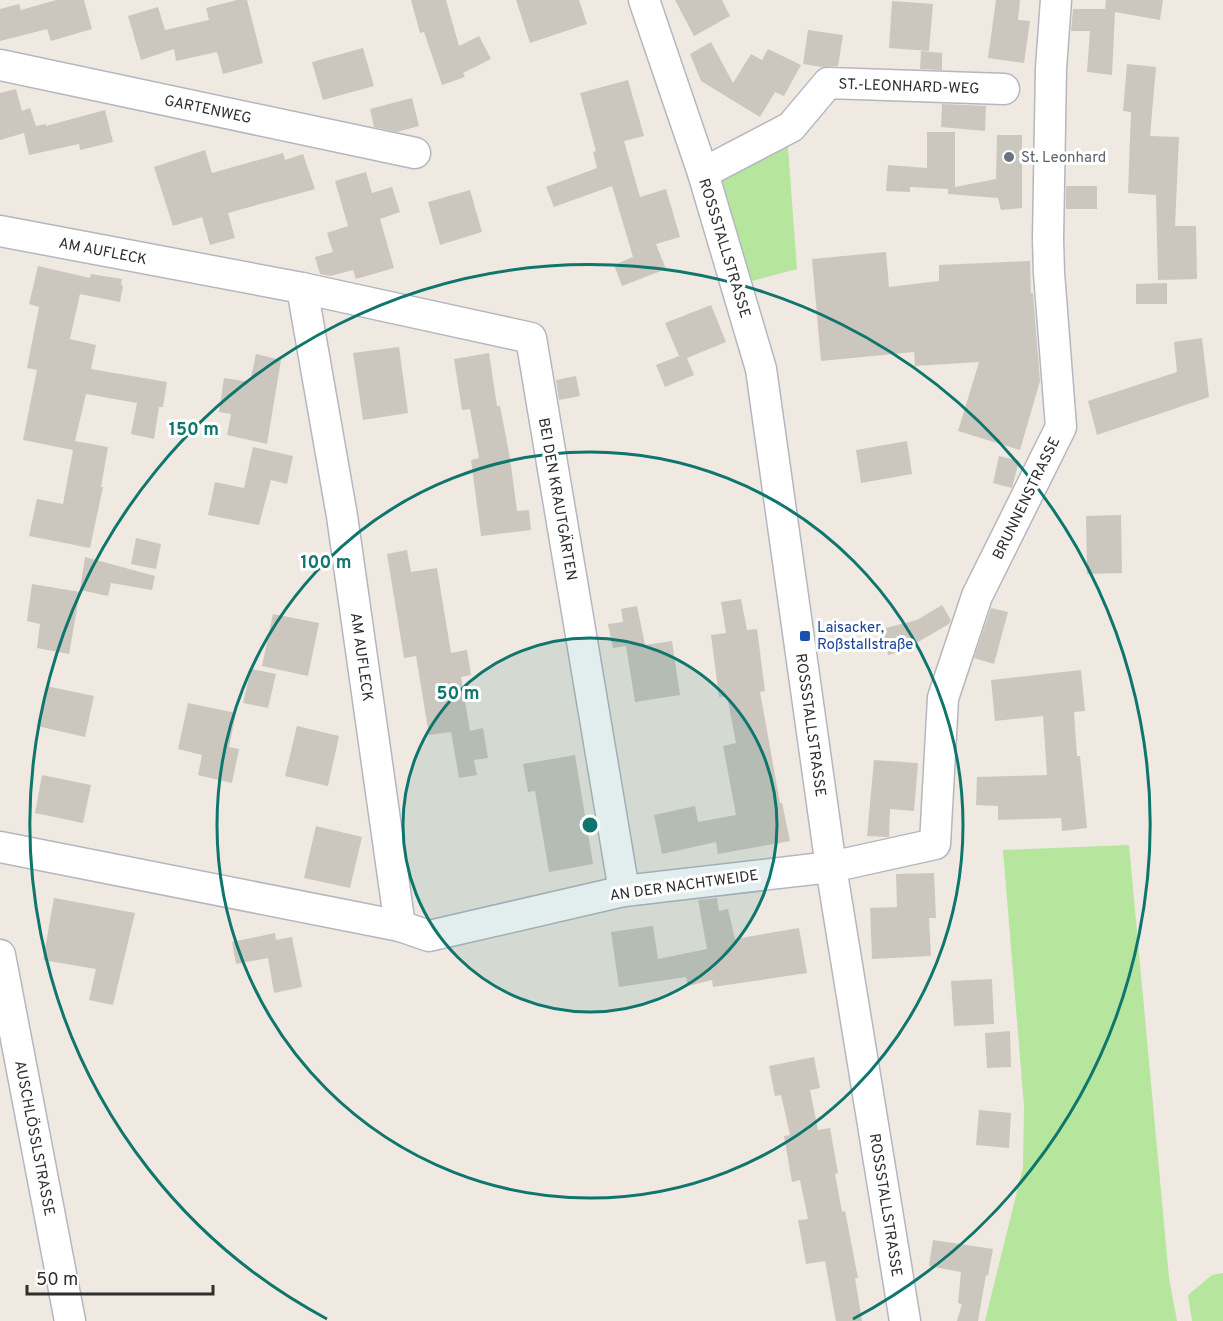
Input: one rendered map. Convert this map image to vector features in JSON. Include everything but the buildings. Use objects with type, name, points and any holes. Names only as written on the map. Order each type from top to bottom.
[{"type":"street","name":"ROSSSTALLSTRASSE","points":[[644,0],[703,173],[761,369],[831,867],[905,1321]]},
{"type":"street","name":"BRUNNENSTRASSE","points":[[935,844],[943,698],[977,596],[1061,427],[1048,239],[1051,68],[1056,0]]},
{"type":"street","name":"GARTENWEG","points":[[0,65],[415,153]]},
{"type":"street","name":"ST.-LEONHARD-WEG","points":[[703,173],[791,127],[828,83],[1004,89]]},
{"type":"street","name":"AM AUFLECK","points":[[0,231],[302,288],[342,516],[400,926]]},
{"type":"street","name":"BEI DEN KRAUTGÄRTEN","points":[[302,288],[531,338],[624,891]]},
{"type":"street","name":"AN DER NACHTWEIDE","points":[[400,926],[429,936],[624,891],[831,867],[935,844]]},
{"type":"street","points":[[0,847],[400,926]]},
{"type":"street","name":"AUSCHLÖSSLSTRASSE","points":[[0,955],[70,1321]]},
{"type":"green space","points":[[787,135],[797,269],[744,283],[711,176]]},
{"type":"green space","points":[[1129,845],[1169,1278],[1177,1321],[985,1321],[1023,1167],[1024,1106],[1003,850]]},
{"type":"green space","points":[[1223,1273],[1223,1321],[1192,1321],[1188,1295],[1212,1275]]},
{"type":"place","name":"St. Leonhard","points":[[1009,157]]},
{"type":"place","name":"Laisacker, Roßstallstraße","points":[[805,636]]}]
